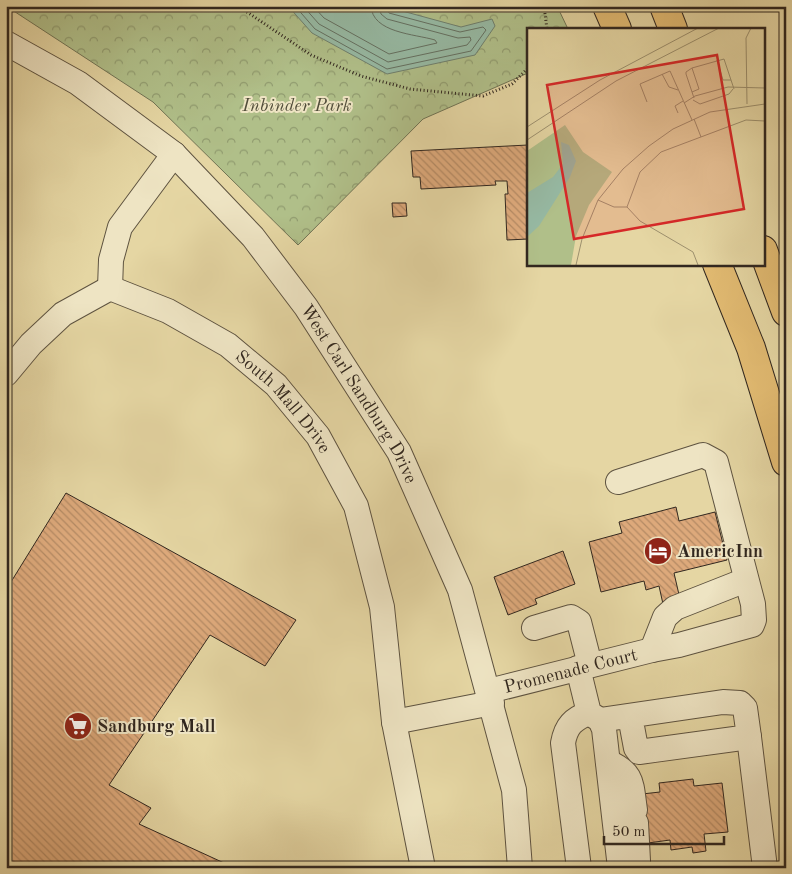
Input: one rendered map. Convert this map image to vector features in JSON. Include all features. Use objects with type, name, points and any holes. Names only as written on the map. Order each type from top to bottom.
[{"type":"highway","points":[[607,6],[617,28]]},
{"type":"highway","points":[[664,6],[673,28]]},
{"type":"highway","points":[[764,253],[786,312]]},
{"type":"highway","points":[[717,265],[750,348],[786,462]]},
{"type":"street","name":"West Carl Sandburg Drive","points":[[6,43],[78,84],[174,154],[253,237],[306,307],[399,452],[460,590],[491,697],[514,790],[520,868]]},
{"type":"street","points":[[6,374],[31,344],[63,314],[110,288],[111,260],[120,227],[174,154]]},
{"type":"street","name":"South Mall Drive","points":[[110,288],[168,312],[228,346],[276,385],[318,436],[356,506],[382,607],[394,722],[423,868]]},
{"type":"street","points":[[618,482],[703,454],[716,462],[746,580],[676,608],[665,617],[652,650]]},
{"type":"street","name":"Promenade Court","points":[[394,722],[491,697],[584,667],[680,645],[752,625],[754,620],[753,604],[746,580]]},
{"type":"street","points":[[534,628],[571,617],[579,622],[584,667],[594,717],[604,729],[620,868]]},
{"type":"street","points":[[579,868],[563,743],[565,730],[576,718],[630,716],[735,702],[745,708],[765,868]]},
{"type":"street","points":[[630,716],[636,748],[639,752],[749,737]]},
{"type":"street","points":[[608,762],[622,768],[630,777],[638,860],[630,868]]},
{"type":"path","points":[[238,6],[311,55],[361,76],[410,89],[484,96],[512,84],[527,69]]},
{"type":"path","points":[[544,6],[547,28]]},
{"type":"green space","name":"Inbinder Park","points":[[6,6],[557,6],[568,28],[527,28],[527,73],[423,119],[298,245],[153,102]]},
{"type":"water","points":[[288,6],[384,6],[461,27],[492,19],[495,26],[475,55],[387,74],[312,33]]},
{"type":"building","points":[[527,145],[527,239],[507,240],[505,194],[508,194],[507,181],[495,181],[496,185],[421,189],[420,177],[413,177],[411,151]]},
{"type":"building","points":[[392,203],[406,203],[407,216],[393,217]]},
{"type":"building","name":"Sandburg Mall","points":[[66,493],[296,620],[265,666],[210,635],[109,785],[151,808],[139,824],[235,868],[6,868],[6,590]]},
{"type":"building","name":"AmericInn","points":[[676,507],[679,521],[715,512],[727,560],[674,573],[680,599],[663,604],[659,586],[646,590],[644,581],[601,592],[589,542],[622,533],[619,522]]},
{"type":"building","points":[[563,551],[575,584],[535,599],[537,604],[508,615],[494,577]]},
{"type":"building","points":[[693,779],[694,786],[722,783],[728,832],[704,834],[706,851],[693,853],[692,847],[671,850],[670,840],[648,843],[642,794],[660,792],[659,783]]},
{"type":"place","name":"AmericInn","points":[[658,551]]},
{"type":"place","name":"Sandburg Mall","points":[[78,726]]}]
